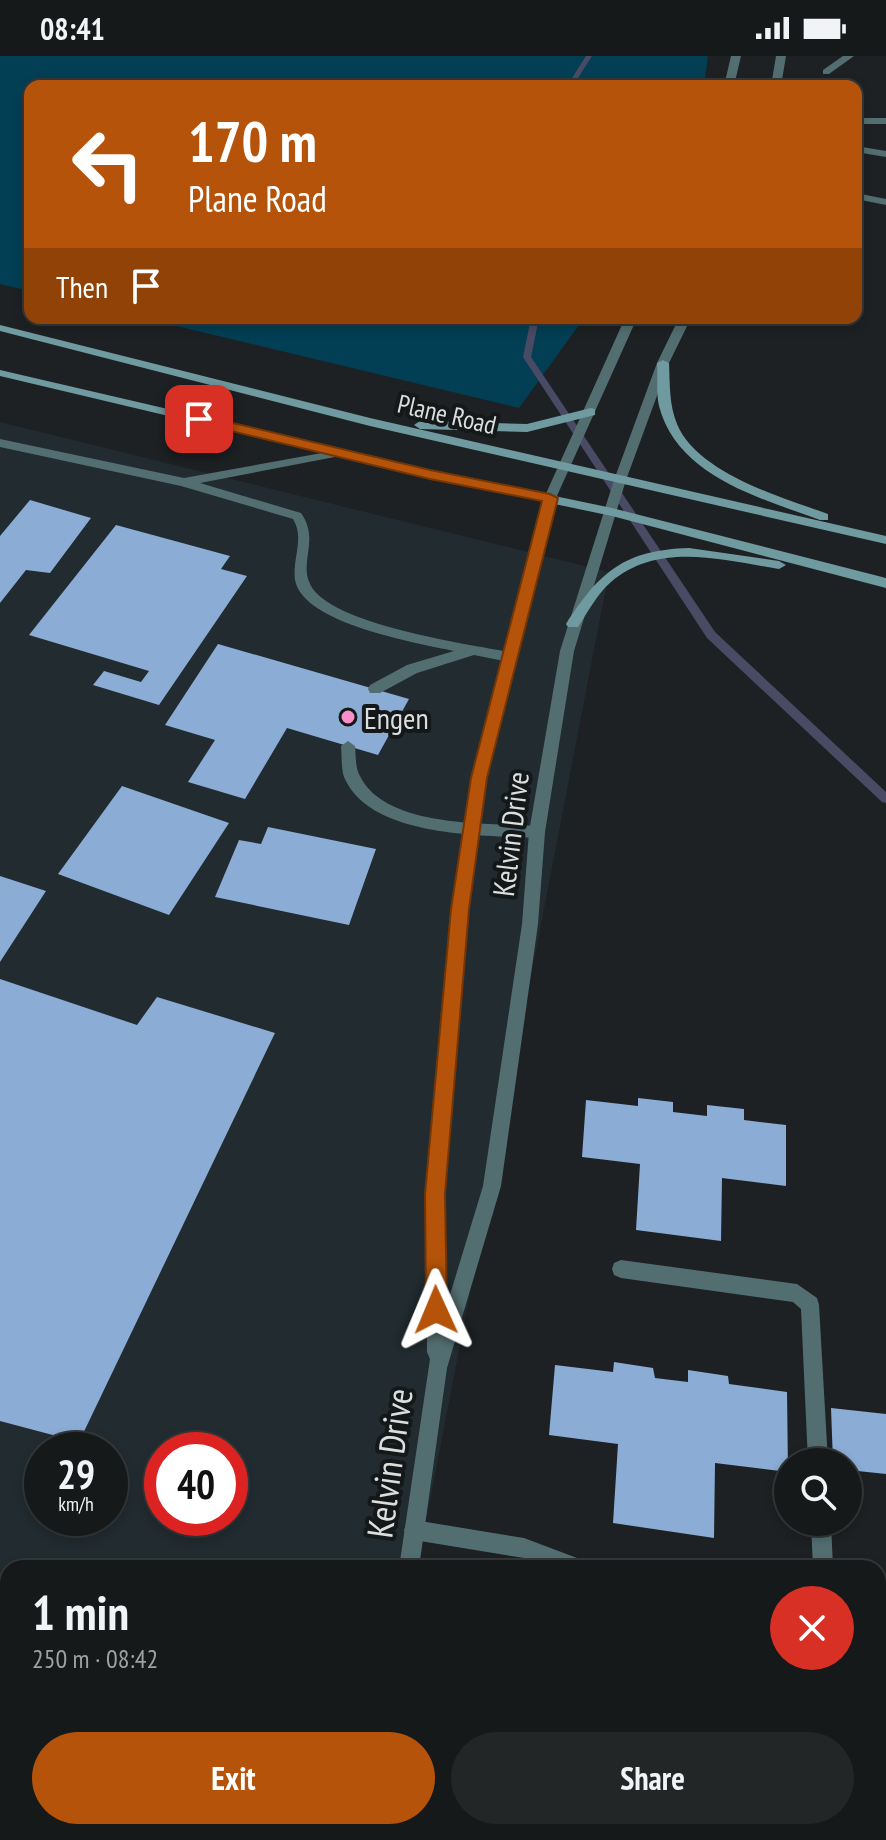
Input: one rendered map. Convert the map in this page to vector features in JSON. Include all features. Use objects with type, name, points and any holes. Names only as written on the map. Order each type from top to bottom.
[{"type":"main road","name":"Plane Road","points":[[0,328],[370,422],[886,540]]},
{"type":"main road","points":[[663,363],[665,408],[676,435],[706,465],[755,492],[886,540]]},
{"type":"main road","points":[[0,373],[612,512],[886,583]]},
{"type":"main road","points":[[370,422],[527,428],[591,412]]},
{"type":"main road","points":[[573,624],[604,580],[619,569],[648,556],[706,553],[785,566],[817,566]]},
{"type":"street","points":[[730,80],[736,56]]},
{"type":"street","points":[[777,80],[781,56]]},
{"type":"street","points":[[826,72],[849,56]]},
{"type":"street","points":[[862,121],[886,121]]},
{"type":"street","points":[[862,150],[886,154]]},
{"type":"street","points":[[862,197],[886,202]]},
{"type":"street","name":"Kelvin Drive","points":[[437,1368],[435,1194],[460,909],[479,778],[550,498],[628,324]]},
{"type":"street","name":"Kelvin Drive","points":[[410,1560],[437,1368],[492,1186],[530,924],[537,832],[573,624],[620,480],[663,363],[682,324]]},
{"type":"street","points":[[0,443],[183,482],[297,516],[304,528],[301,581],[309,597],[327,609],[373,626],[509,657]]},
{"type":"street","points":[[183,482],[340,452]]},
{"type":"street","points":[[375,689],[412,669],[476,649]]},
{"type":"street","points":[[348,746],[346,762],[350,775],[359,791],[376,805],[434,825],[537,832]]},
{"type":"street","points":[[621,1269],[797,1293],[810,1305],[817,1448]]},
{"type":"street","points":[[414,1530],[524,1548],[556,1560]]},
{"type":"street","points":[[822,1536],[823,1560]]},
{"type":"shaded area","points":[[0,56],[708,56],[705,80],[24,80],[24,290],[0,284]]},
{"type":"shaded area","points":[[168,324],[580,324],[519,408]]},
{"type":"shaded area","points":[[0,422],[609,572],[419,1560],[0,1560]]},
{"type":"building","points":[[30,500],[91,518],[50,573],[26,570],[0,603],[0,536]]},
{"type":"building","points":[[116,525],[230,556],[221,569],[247,576],[159,705],[93,685],[104,671],[141,682],[149,671],[29,635]]},
{"type":"building","points":[[218,644],[409,699],[378,755],[287,728],[245,799],[188,782],[215,740],[165,725]]},
{"type":"building","points":[[122,786],[229,823],[169,915],[58,874]]},
{"type":"building","points":[[268,827],[376,849],[349,925],[215,897],[239,840],[261,844]]},
{"type":"building","points":[[0,876],[46,891],[0,962]]},
{"type":"building","points":[[0,979],[137,1025],[157,997],[275,1033],[84,1432],[41,1432],[0,1421]]},
{"type":"building","points":[[638,1098],[673,1102],[673,1112],[707,1116],[707,1105],[744,1109],[744,1120],[786,1125],[786,1186],[722,1178],[721,1241],[636,1230],[640,1164],[582,1157],[586,1100],[638,1106]]},
{"type":"building","points":[[614,1362],[653,1368],[655,1378],[688,1382],[688,1370],[728,1376],[729,1384],[787,1392],[788,1448],[774,1448],[774,1470],[715,1463],[714,1538],[613,1523],[618,1444],[549,1435],[555,1365],[613,1372]]},
{"type":"building","points":[[831,1408],[886,1414],[886,1474],[862,1471],[862,1448],[832,1448]]},
{"type":"waterway","points":[[574,80],[589,56]]},
{"type":"waterway","points":[[534,324],[527,357],[711,635],[886,799]]},
{"type":"place","name":"Engen","points":[[348,717]]},
{"type":"route","points":[[199,419],[430,474],[550,498],[479,778],[460,909],[435,1194],[436,1310]]}]
